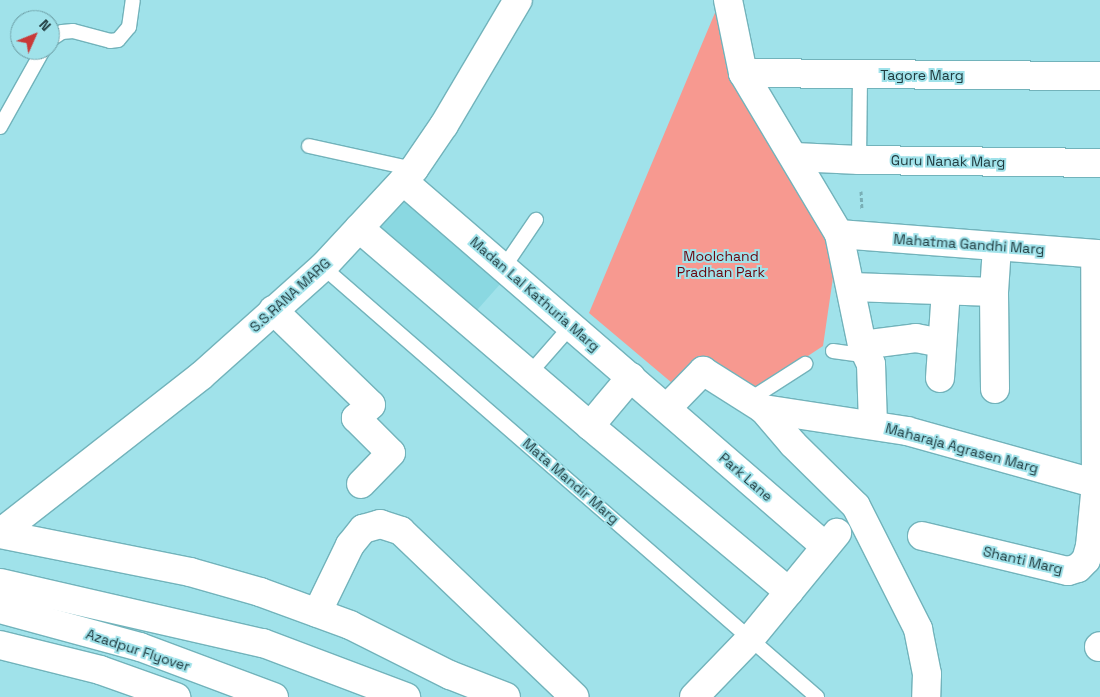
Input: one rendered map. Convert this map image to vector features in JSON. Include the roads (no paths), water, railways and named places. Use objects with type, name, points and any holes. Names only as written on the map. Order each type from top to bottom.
[{"type":"street","name":"S.S.RANA MARG","points":[[0,533],[202,375],[323,267],[409,175],[444,125],[518,0]]},
{"type":"street","points":[[728,0],[743,73],[795,157],[839,234],[865,350],[871,364],[873,425]]},
{"type":"street","name":"Tagore Marg","points":[[743,73],[1100,76]]},
{"type":"street","name":"Guru Nanak Marg","points":[[795,157],[859,160],[1100,163]]},
{"type":"street","name":"Madan Lal Kathuria Marg","points":[[409,175],[504,267],[667,408]]},
{"type":"street","points":[[359,228],[590,426],[789,592],[751,638],[694,697]]},
{"type":"street","name":"Mahatma Gandhi Marg","points":[[839,234],[1098,254]]},
{"type":"street","points":[[995,389],[994,292],[997,247]]},
{"type":"street","name":"Shanti Marg","points":[[922,536],[1068,571],[1093,560],[1090,546],[1098,484],[1099,433],[1098,254]]},
{"type":"street","points":[[852,287],[994,292]]},
{"type":"street","points":[[940,378],[946,291]]},
{"type":"street","points":[[273,310],[371,405],[356,418],[391,453],[361,484]]},
{"type":"street","points":[[865,350],[916,338],[942,342]]},
{"type":"street","points":[[667,408],[703,371],[756,404],[793,444],[856,506],[918,629],[927,674],[926,697]]},
{"type":"street","points":[[590,426],[631,377]]},
{"type":"street","name":"Maharaja Agrasen Marg","points":[[756,404],[907,431],[1098,484]]},
{"type":"street","name":"Park Lane","points":[[667,408],[831,539],[789,592]]},
{"type":"street","points":[[317,613],[350,545],[363,529],[380,524],[401,532],[570,696]]},
{"type":"street","points":[[0,533],[190,572],[260,592],[350,625],[450,676],[506,697]]},
{"type":"street","points":[[0,583],[263,643],[406,697]]},
{"type":"street","name":"Azadpur Flyover","points":[[0,609],[140,647],[274,697]]},
{"type":"street","points":[[0,645],[100,670],[176,697]]},
{"type":"lane","points":[[60,33],[73,31],[110,41],[118,40],[129,27],[133,0]]},
{"type":"lane","points":[[0,127],[37,60]]},
{"type":"lane","points":[[859,160],[860,74]]},
{"type":"lane","points":[[309,146],[409,175]]},
{"type":"lane","points":[[504,267],[536,220]]},
{"type":"lane","name":"Mata Mandir Marg","points":[[323,267],[817,697]]},
{"type":"lane","points":[[529,374],[572,326]]},
{"type":"lane","points":[[833,351],[865,350]]},
{"type":"lane","points":[[756,404],[805,364]]},
{"type":"park label","name":"Moolchand Pradhan Park","points":[[721,264]]}]
